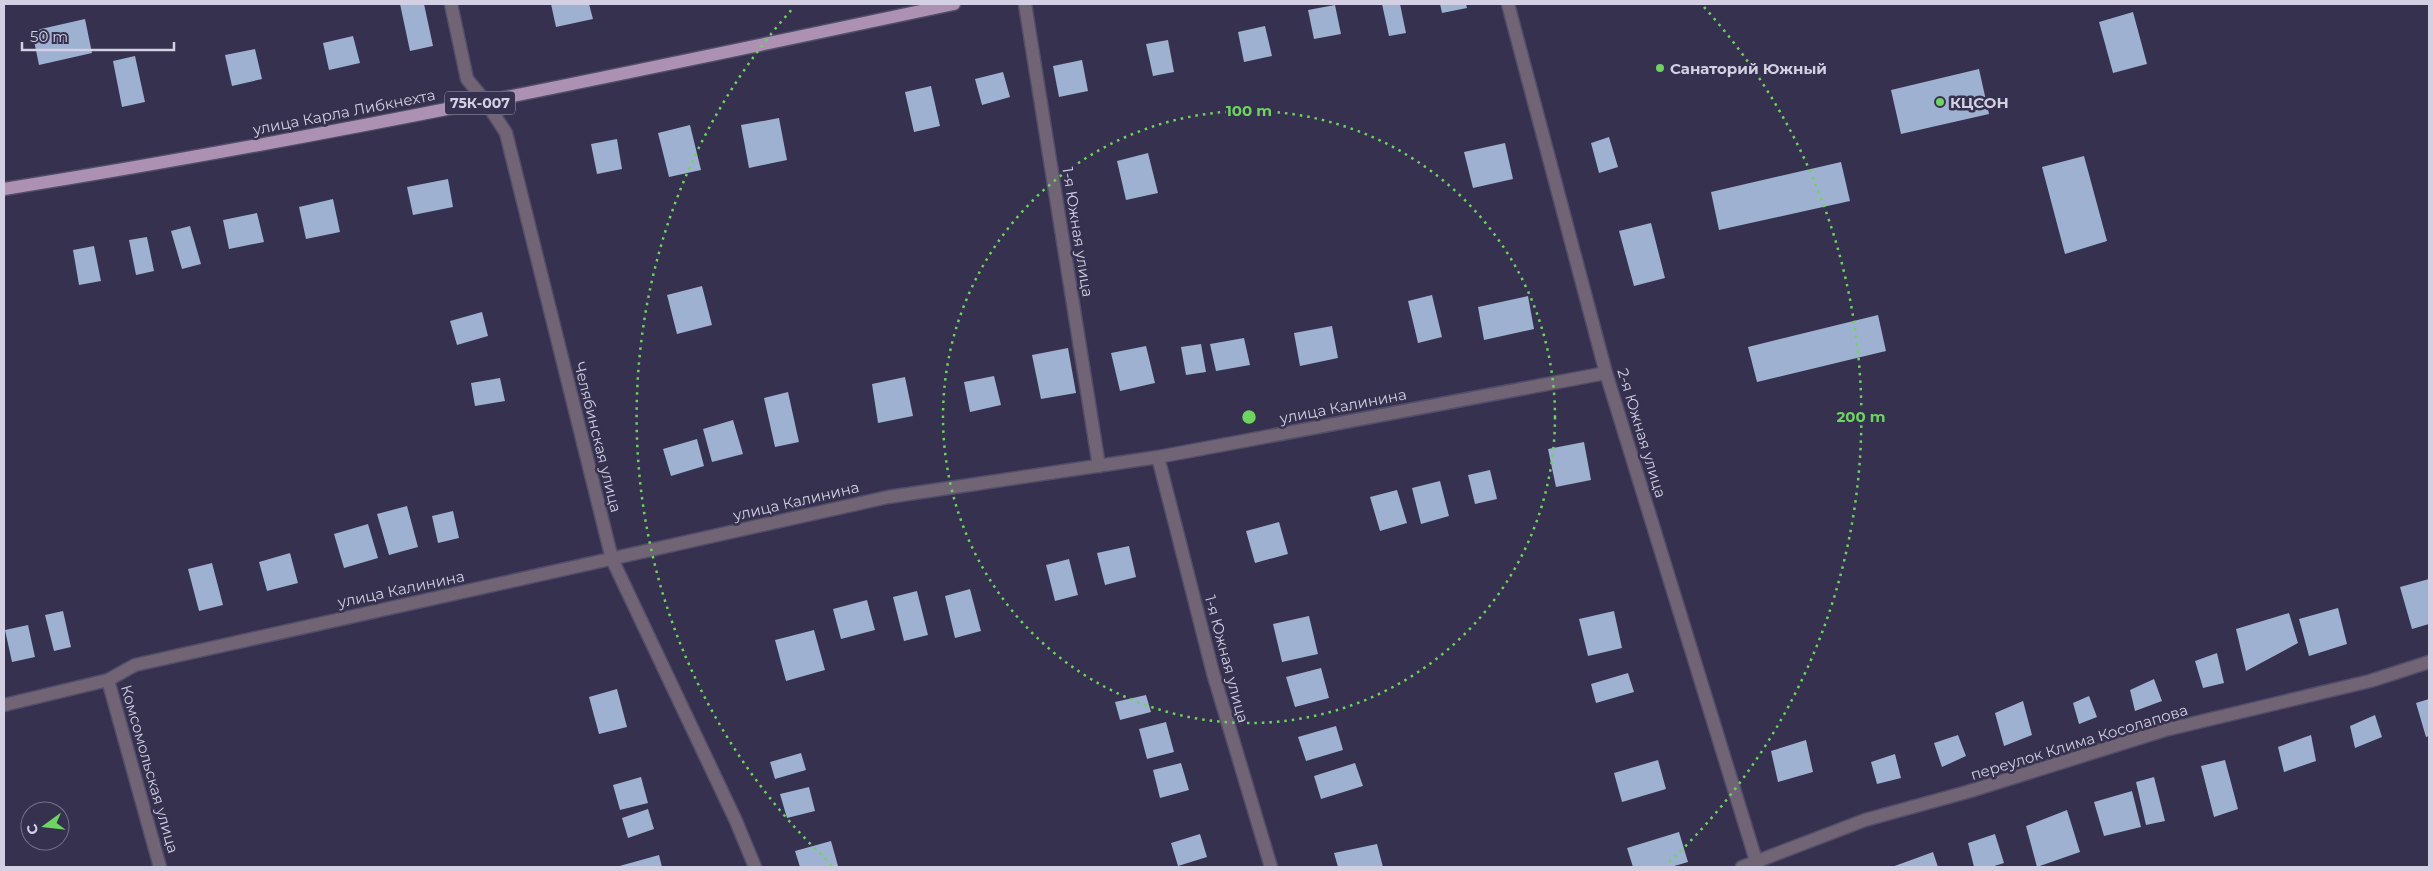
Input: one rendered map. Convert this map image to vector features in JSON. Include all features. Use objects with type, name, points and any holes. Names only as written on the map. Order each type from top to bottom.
[{"type":"main road","name":"улица Карла Либкнехта","points":[[4,189],[188,159],[486,102],[954,4]]},
{"type":"street","name":"Челябинская улица","points":[[451,4],[467,79],[486,102],[506,133],[612,559],[736,821],[755,867]]},
{"type":"street","name":"1-я Южная улица","points":[[1025,4],[1100,466]]},
{"type":"street","name":"2-я Южная улица","points":[[1508,4],[1606,373],[1757,865]]},
{"type":"street","name":"улица Калинина","points":[[4,705],[108,680],[135,664],[888,497],[1158,457],[1606,373]]},
{"type":"street","name":"1-я Южная улица","points":[[1158,457],[1213,673],[1271,867]]},
{"type":"street","name":"переулок Клима Косолапова","points":[[1742,867],[1757,865],[1865,820],[1967,792],[2165,730],[2370,681],[2429,662]]},
{"type":"street","name":"Комсомольская улица","points":[[108,680],[160,867]]},
{"type":"building","points":[[400,4],[424,4],[433,46],[410,51]]},
{"type":"building","points":[[551,4],[589,4],[593,19],[556,27]]},
{"type":"building","points":[[1382,4],[1400,4],[1406,33],[1389,36]]},
{"type":"building","points":[[1440,4],[1466,4],[1467,8],[1442,13]]},
{"type":"building","points":[[1335,5],[1341,34],[1314,39],[1308,10]]},
{"type":"building","points":[[2133,12],[2147,64],[2113,73],[2099,22]]},
{"type":"building","points":[[85,19],[92,53],[39,65],[32,31]]},
{"type":"building","points":[[1265,26],[1272,56],[1244,62],[1238,32]]},
{"type":"building","points":[[353,36],[360,63],[329,70],[323,43]]},
{"type":"building","points":[[1168,40],[1174,72],[1153,76],[1146,44]]},
{"type":"building","points":[[255,49],[262,79],[232,86],[225,55]]},
{"type":"building","points":[[135,56],[145,102],[122,107],[113,61]]},
{"type":"building","points":[[1082,60],[1088,91],[1059,97],[1053,66]]},
{"type":"building","name":"КЦСОН","points":[[1979,69],[1989,114],[1901,134],[1891,90]]},
{"type":"building","points":[[1003,72],[1010,97],[982,105],[975,79]]},
{"type":"building","points":[[931,86],[940,126],[914,132],[905,92]]},
{"type":"building","points":[[779,118],[787,160],[749,168],[741,125]]},
{"type":"building","points":[[690,125],[701,170],[669,177],[658,133]]},
{"type":"building","points":[[1609,137],[1618,167],[1599,173],[1591,143]]},
{"type":"building","points":[[617,139],[622,169],[597,174],[591,144]]},
{"type":"building","points":[[1505,143],[1513,179],[1473,188],[1464,152]]},
{"type":"building","points":[[1148,153],[1158,193],[1126,200],[1117,161]]},
{"type":"building","points":[[2084,156],[2107,241],[2065,254],[2042,167]]},
{"type":"building","points":[[1841,162],[1850,201],[1719,230],[1711,192]]},
{"type":"building","points":[[448,179],[453,207],[413,215],[407,187]]},
{"type":"building","points":[[333,199],[340,232],[306,239],[299,207]]},
{"type":"building","points":[[257,213],[264,242],[229,249],[223,220]]},
{"type":"building","points":[[1651,223],[1665,278],[1634,286],[1619,231]]},
{"type":"building","points":[[190,226],[201,264],[182,269],[171,231]]},
{"type":"building","points":[[147,237],[154,271],[136,275],[129,240]]},
{"type":"building","points":[[94,246],[101,281],[79,285],[73,250]]},
{"type":"building","points":[[702,286],[712,325],[677,334],[667,295]]},
{"type":"building","points":[[1432,295],[1442,337],[1418,343],[1408,301]]},
{"type":"building","points":[[1528,296],[1534,329],[1484,340],[1478,307]]},
{"type":"building","points":[[482,312],[488,336],[457,345],[450,321]]},
{"type":"building","points":[[1878,315],[1886,351],[1757,382],[1748,347]]},
{"type":"building","points":[[1332,326],[1338,358],[1300,366],[1294,333]]},
{"type":"building","points":[[1244,338],[1250,365],[1216,371],[1210,344]]},
{"type":"building","points":[[1201,344],[1206,372],[1186,375],[1181,347]]},
{"type":"building","points":[[1146,346],[1155,383],[1120,391],[1111,353]]},
{"type":"building","points":[[1068,348],[1076,393],[1041,399],[1032,355]]},
{"type":"building","points":[[994,376],[1001,405],[970,412],[964,382]]},
{"type":"building","points":[[905,377],[913,416],[878,423],[872,384]]},
{"type":"building","points":[[500,378],[505,401],[475,406],[471,383]]},
{"type":"building","points":[[788,392],[799,442],[775,447],[764,398]]},
{"type":"building","points":[[733,420],[743,454],[712,462],[703,429]]},
{"type":"building","points":[[697,439],[704,466],[671,476],[663,449]]},
{"type":"building","points":[[1584,442],[1591,480],[1556,487],[1548,449]]},
{"type":"building","points":[[1490,470],[1497,499],[1475,504],[1468,475]]},
{"type":"building","points":[[1440,481],[1449,516],[1421,524],[1412,488]]},
{"type":"building","points":[[1397,490],[1407,523],[1380,531],[1370,497]]},
{"type":"building","points":[[407,506],[418,547],[389,555],[377,514]]},
{"type":"building","points":[[453,511],[459,538],[438,543],[432,516]]},
{"type":"building","points":[[1279,522],[1288,554],[1255,563],[1246,531]]},
{"type":"building","points":[[368,524],[378,558],[344,568],[334,534]]},
{"type":"building","points":[[1129,546],[1136,577],[1105,585],[1097,553]]},
{"type":"building","points":[[290,553],[298,583],[267,591],[259,562]]},
{"type":"building","points":[[1069,559],[1078,595],[1055,601],[1046,565]]},
{"type":"building","points":[[212,563],[223,605],[199,611],[188,569]]},
{"type":"building","points":[[2429,579],[2429,624],[2412,629],[2400,587]]},
{"type":"building","points":[[970,589],[981,631],[955,638],[945,596]]},
{"type":"building","points":[[917,591],[928,635],[904,641],[893,597]]},
{"type":"building","points":[[867,600],[875,630],[841,639],[833,609]]},
{"type":"building","points":[[2338,608],[2347,644],[2309,656],[2299,619]]},
{"type":"building","points":[[63,611],[71,647],[54,651],[45,615]]},
{"type":"building","points":[[1614,611],[1622,648],[1588,656],[1579,619]]},
{"type":"building","points":[[2289,613],[2298,643],[2246,671],[2236,629]]},
{"type":"building","points":[[1309,616],[1318,654],[1282,662],[1273,624]]},
{"type":"building","points":[[28,625],[35,657],[12,662],[5,630]]},
{"type":"building","points":[[814,630],[825,670],[786,681],[775,640]]},
{"type":"building","points":[[2217,653],[2224,683],[2203,688],[2195,661]]},
{"type":"building","points":[[1321,668],[1329,698],[1295,707],[1286,677]]},
{"type":"building","points":[[1628,673],[1634,692],[1596,703],[1591,684]]},
{"type":"building","points":[[2154,679],[2162,701],[2135,711],[2130,690]]},
{"type":"building","points":[[617,689],[627,727],[599,734],[589,697]]},
{"type":"building","points":[[1146,695],[1151,712],[1120,720],[1115,702]]},
{"type":"building","points":[[2089,696],[2097,717],[2079,724],[2073,703]]},
{"type":"building","points":[[2429,699],[2429,736],[2426,737],[2416,703]]},
{"type":"building","points":[[2023,701],[2032,735],[2004,746],[1995,713]]},
{"type":"building","points":[[2375,715],[2382,737],[2355,748],[2350,726]]},
{"type":"building","points":[[1166,722],[1174,752],[1147,759],[1139,729]]},
{"type":"building","points":[[1336,726],[1343,750],[1306,761],[1298,737]]},
{"type":"building","points":[[1958,735],[1966,756],[1942,767],[1934,743]]},
{"type":"building","points":[[2311,735],[2316,761],[2284,772],[2278,747]]},
{"type":"building","points":[[1806,740],[1813,772],[1778,782],[1771,751]]},
{"type":"building","points":[[801,753],[806,770],[775,779],[770,762]]},
{"type":"building","points":[[1895,754],[1901,778],[1877,784],[1871,762]]},
{"type":"building","points":[[1658,760],[1666,789],[1622,802],[1614,773]]},
{"type":"building","points":[[2225,760],[2238,809],[2214,817],[2201,766]]},
{"type":"building","points":[[1181,763],[1189,790],[1160,798],[1153,770]]},
{"type":"building","points":[[1355,763],[1363,786],[1321,799],[1314,776]]},
{"type":"building","points":[[641,777],[648,803],[620,810],[613,785]]},
{"type":"building","points":[[2154,777],[2165,821],[2146,825],[2136,782]]},
{"type":"building","points":[[809,787],[815,811],[787,818],[780,794]]},
{"type":"building","points":[[2132,791],[2141,827],[2104,836],[2094,802]]},
{"type":"building","points":[[648,809],[654,829],[628,838],[622,818]]},
{"type":"building","points":[[2067,810],[2080,852],[2037,867],[2026,826]]},
{"type":"building","points":[[1679,832],[1688,862],[1671,867],[1633,867],[1627,848]]},
{"type":"building","points":[[1200,834],[1207,857],[1178,866],[1171,843]]},
{"type":"building","points":[[1995,834],[2004,863],[1991,867],[1974,867],[1968,843]]},
{"type":"building","points":[[831,841],[838,866],[800,867],[795,851]]},
{"type":"building","points":[[1377,844],[1383,867],[1338,867],[1334,853]]},
{"type":"building","points":[[1933,852],[1938,867],[1892,867]]},
{"type":"building","points":[[659,855],[662,867],[616,867]]},
{"type":"place","name":"Санаторий Южный","points":[[1660,68]]},
{"type":"place","name":"КЦСОН","points":[[1940,102]]}]
